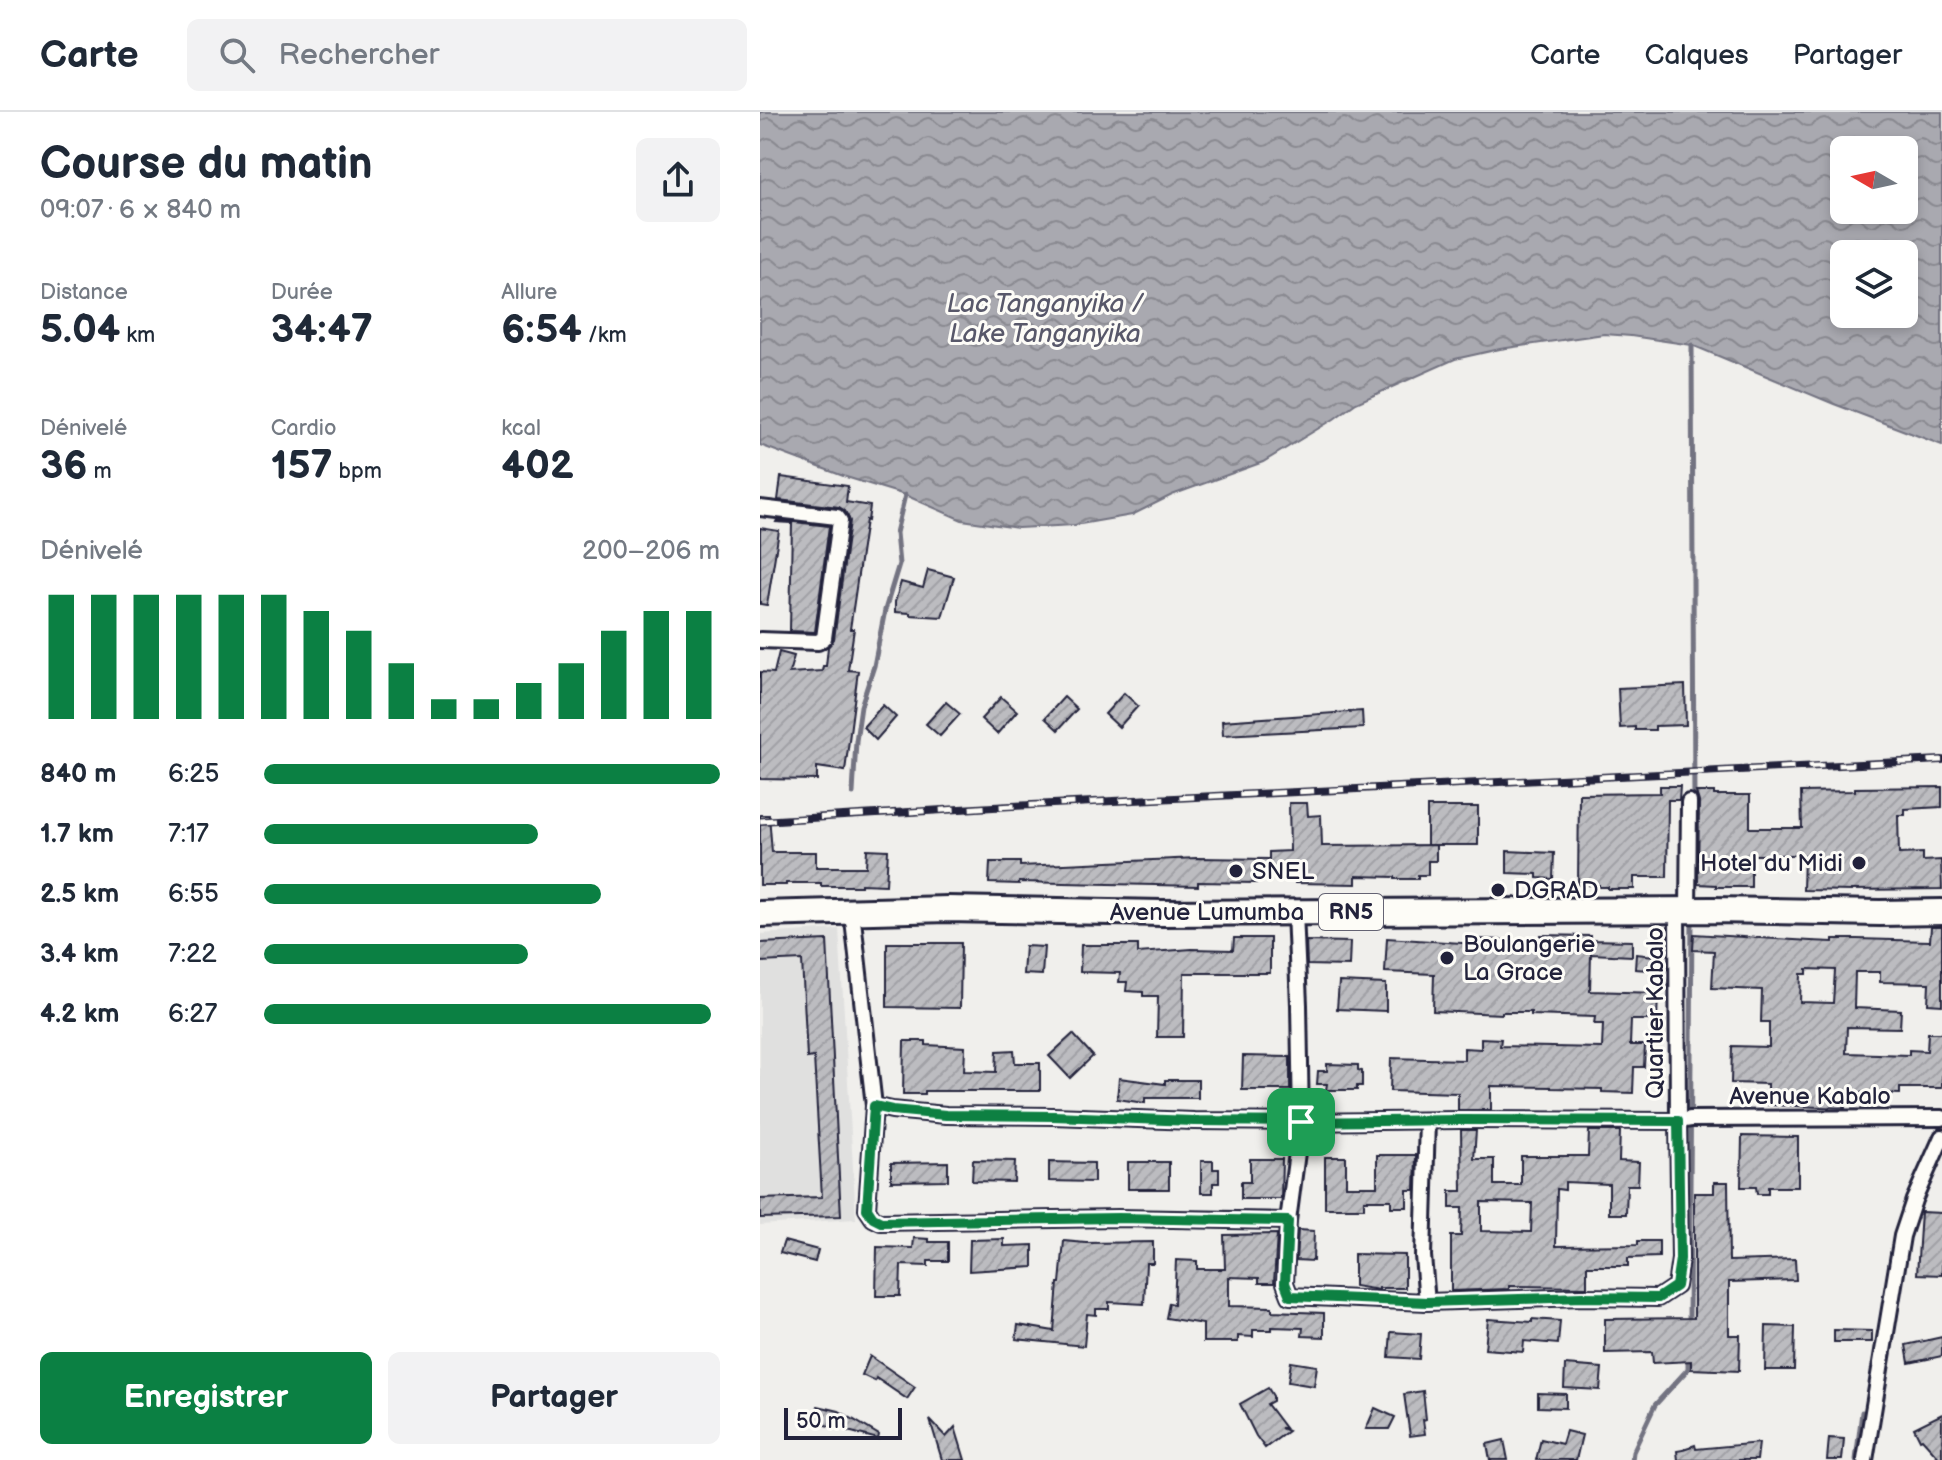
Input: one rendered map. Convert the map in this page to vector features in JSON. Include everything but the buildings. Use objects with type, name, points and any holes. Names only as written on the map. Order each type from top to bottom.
[{"type":"highway","name":"Avenue Lumumba","points":[[760,914],[948,909],[1162,913],[1942,912]]},
{"type":"street","points":[[760,508],[837,517],[840,521],[824,638],[818,642],[760,640]]},
{"type":"street","name":"Quartier Kabalo","points":[[874,1106],[946,1115],[1301,1122],[1678,1121],[1689,802]]},
{"type":"street","points":[[852,911],[874,1106],[867,1209],[873,1218],[881,1222],[1118,1218],[1288,1221]]},
{"type":"street","points":[[1295,912],[1301,1122],[1288,1221],[1285,1283],[1290,1296],[1427,1302],[1658,1298],[1676,1286],[1680,1259],[1678,1121]]},
{"type":"street","name":"Avenue Kabalo","points":[[1678,1121],[1942,1118]]},
{"type":"street","points":[[1427,1121],[1423,1256],[1427,1302]]},
{"type":"street","points":[[1865,1460],[1902,1236],[1942,1137]]},
{"type":"shaded area","points":[[839,929],[856,1219],[760,1225],[760,934]]},
{"type":"water","name":"Lac Tanganyika / Lake Tanganyika","points":[[760,112],[1942,112],[1942,445],[1692,345],[1604,334],[1500,349],[1455,359],[1356,403],[1263,462],[1172,495],[1132,515],[1075,525],[1018,528],[962,520],[905,495],[760,445]]},
{"type":"waterway","points":[[1692,345],[1694,804]]},
{"type":"waterway","points":[[853,793],[861,706],[899,564],[896,533],[905,495]]},
{"type":"waterway","points":[[1689,1324],[1692,918]]},
{"type":"waterway","points":[[1632,1460],[1655,1405],[1688,1369],[1688,1358]]},
{"type":"waterway","points":[[1856,1460],[1862,1412]]},
{"type":"railway","points":[[760,821],[1942,760]]},
{"type":"place","name":"Hotel du Midi","points":[[1859,863]]},
{"type":"place","name":"SNEL","points":[[1236,871]]},
{"type":"place","name":"DGRAD","points":[[1498,890]]},
{"type":"place","name":"Boulangerie La Grace","points":[[1447,958]]},
{"type":"route","points":[[874,1106],[946,1115],[1301,1122],[1678,1121],[1680,1259],[1676,1286],[1658,1298],[1427,1302],[1290,1296],[1285,1283],[1288,1221],[1118,1218],[881,1222],[873,1218],[867,1209],[874,1106]]}]
